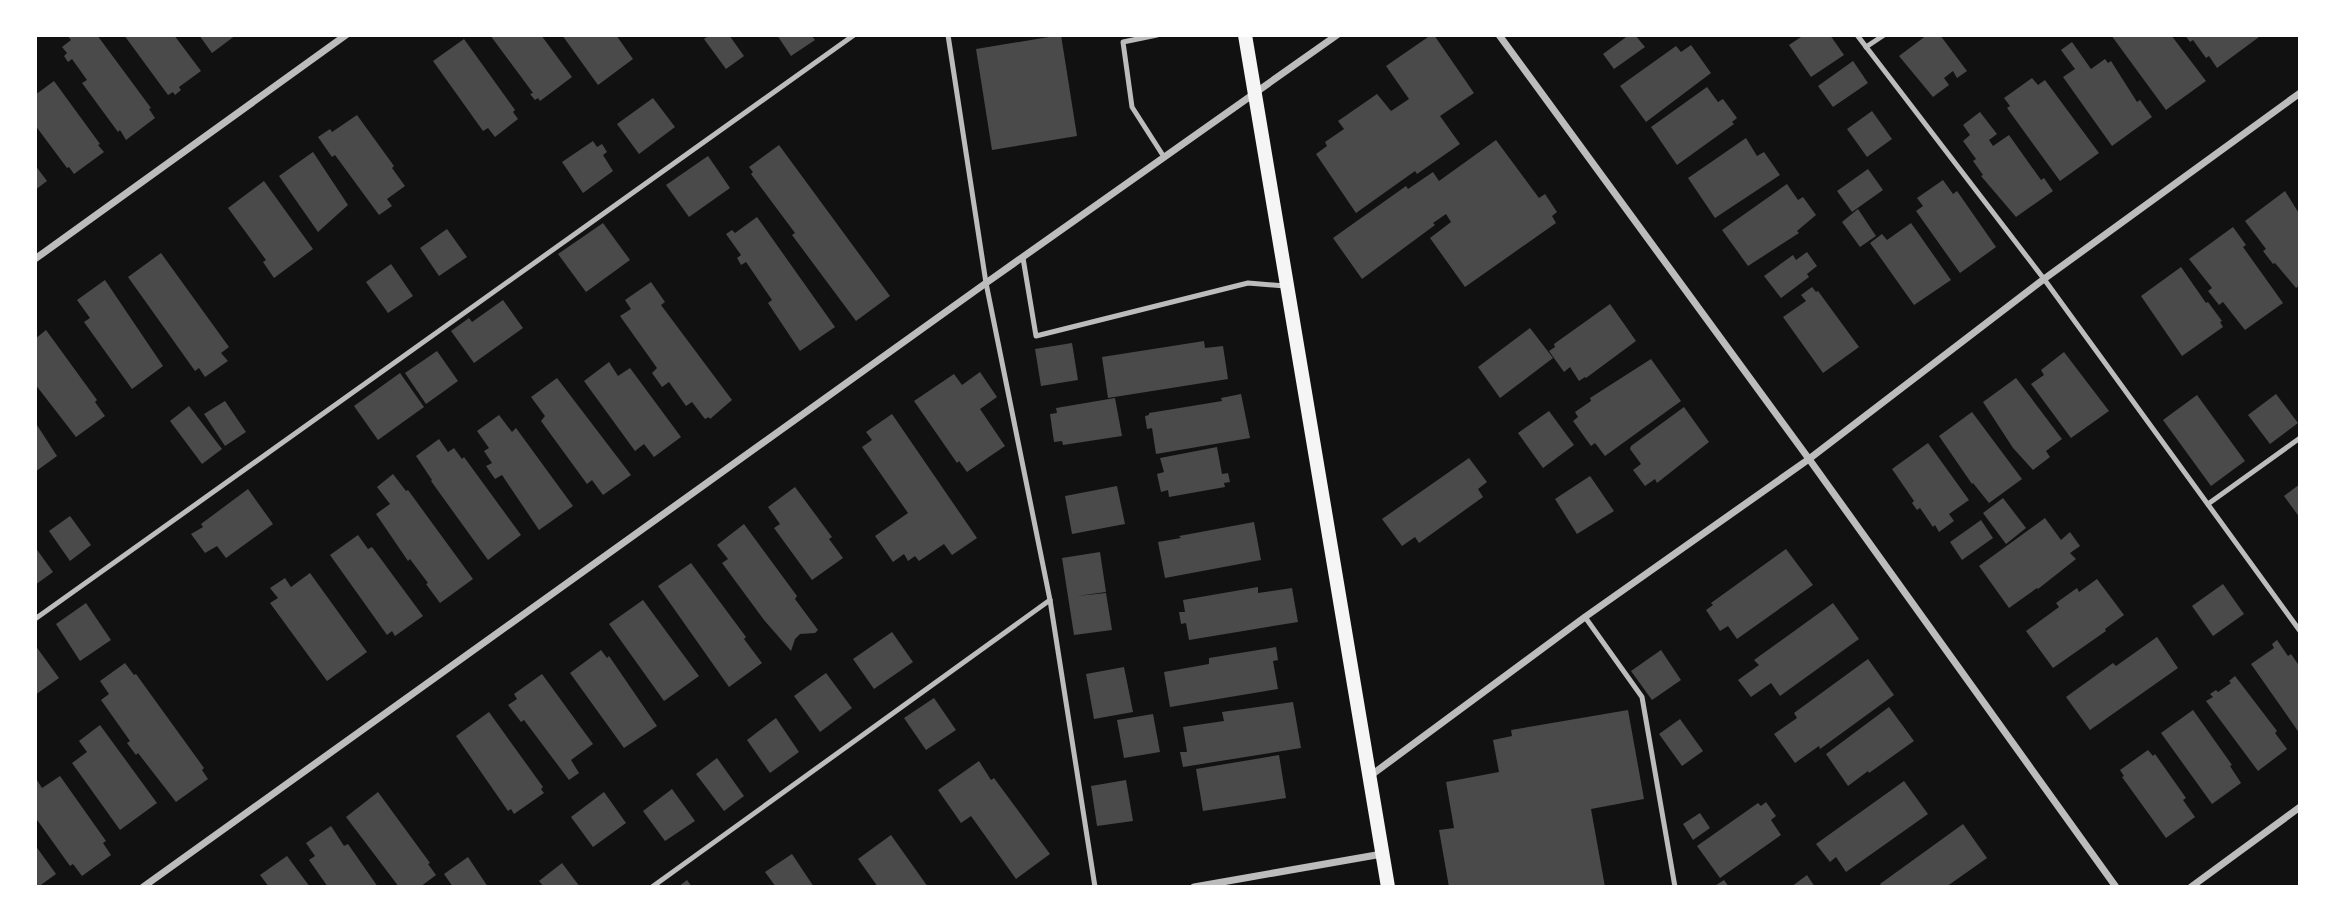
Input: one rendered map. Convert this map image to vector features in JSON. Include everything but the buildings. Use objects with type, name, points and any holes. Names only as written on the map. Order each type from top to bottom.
[{"type":"main road","points":[[1245,35],[1388,887]]},
{"type":"street","points":[[35,259],[346,35]]},
{"type":"street","points":[[143,887],[1337,35]]},
{"type":"street","points":[[1499,35],[1809,459],[2116,887]]},
{"type":"street","points":[[1369,776],[1585,617],[1809,459],[2044,279],[2300,93]]},
{"type":"street","points":[[2191,887],[2300,807]]},
{"type":"street","points":[[1194,887],[1382,854]]},
{"type":"lane","points":[[35,619],[854,35]]},
{"type":"lane","points":[[948,35],[986,283],[1050,600],[1095,887]]},
{"type":"lane","points":[[1157,35],[1123,42],[1132,107],[1164,157]]},
{"type":"lane","points":[[1857,35],[2044,279],[2300,631]]},
{"type":"lane","points":[[1866,47],[1884,35]]},
{"type":"lane","points":[[1023,258],[1036,336],[1248,283],[1288,287]]},
{"type":"lane","points":[[2208,504],[2300,438]]},
{"type":"lane","points":[[652,887],[1050,600]]},
{"type":"lane","points":[[1585,617],[1642,697],[1675,887]]}]
